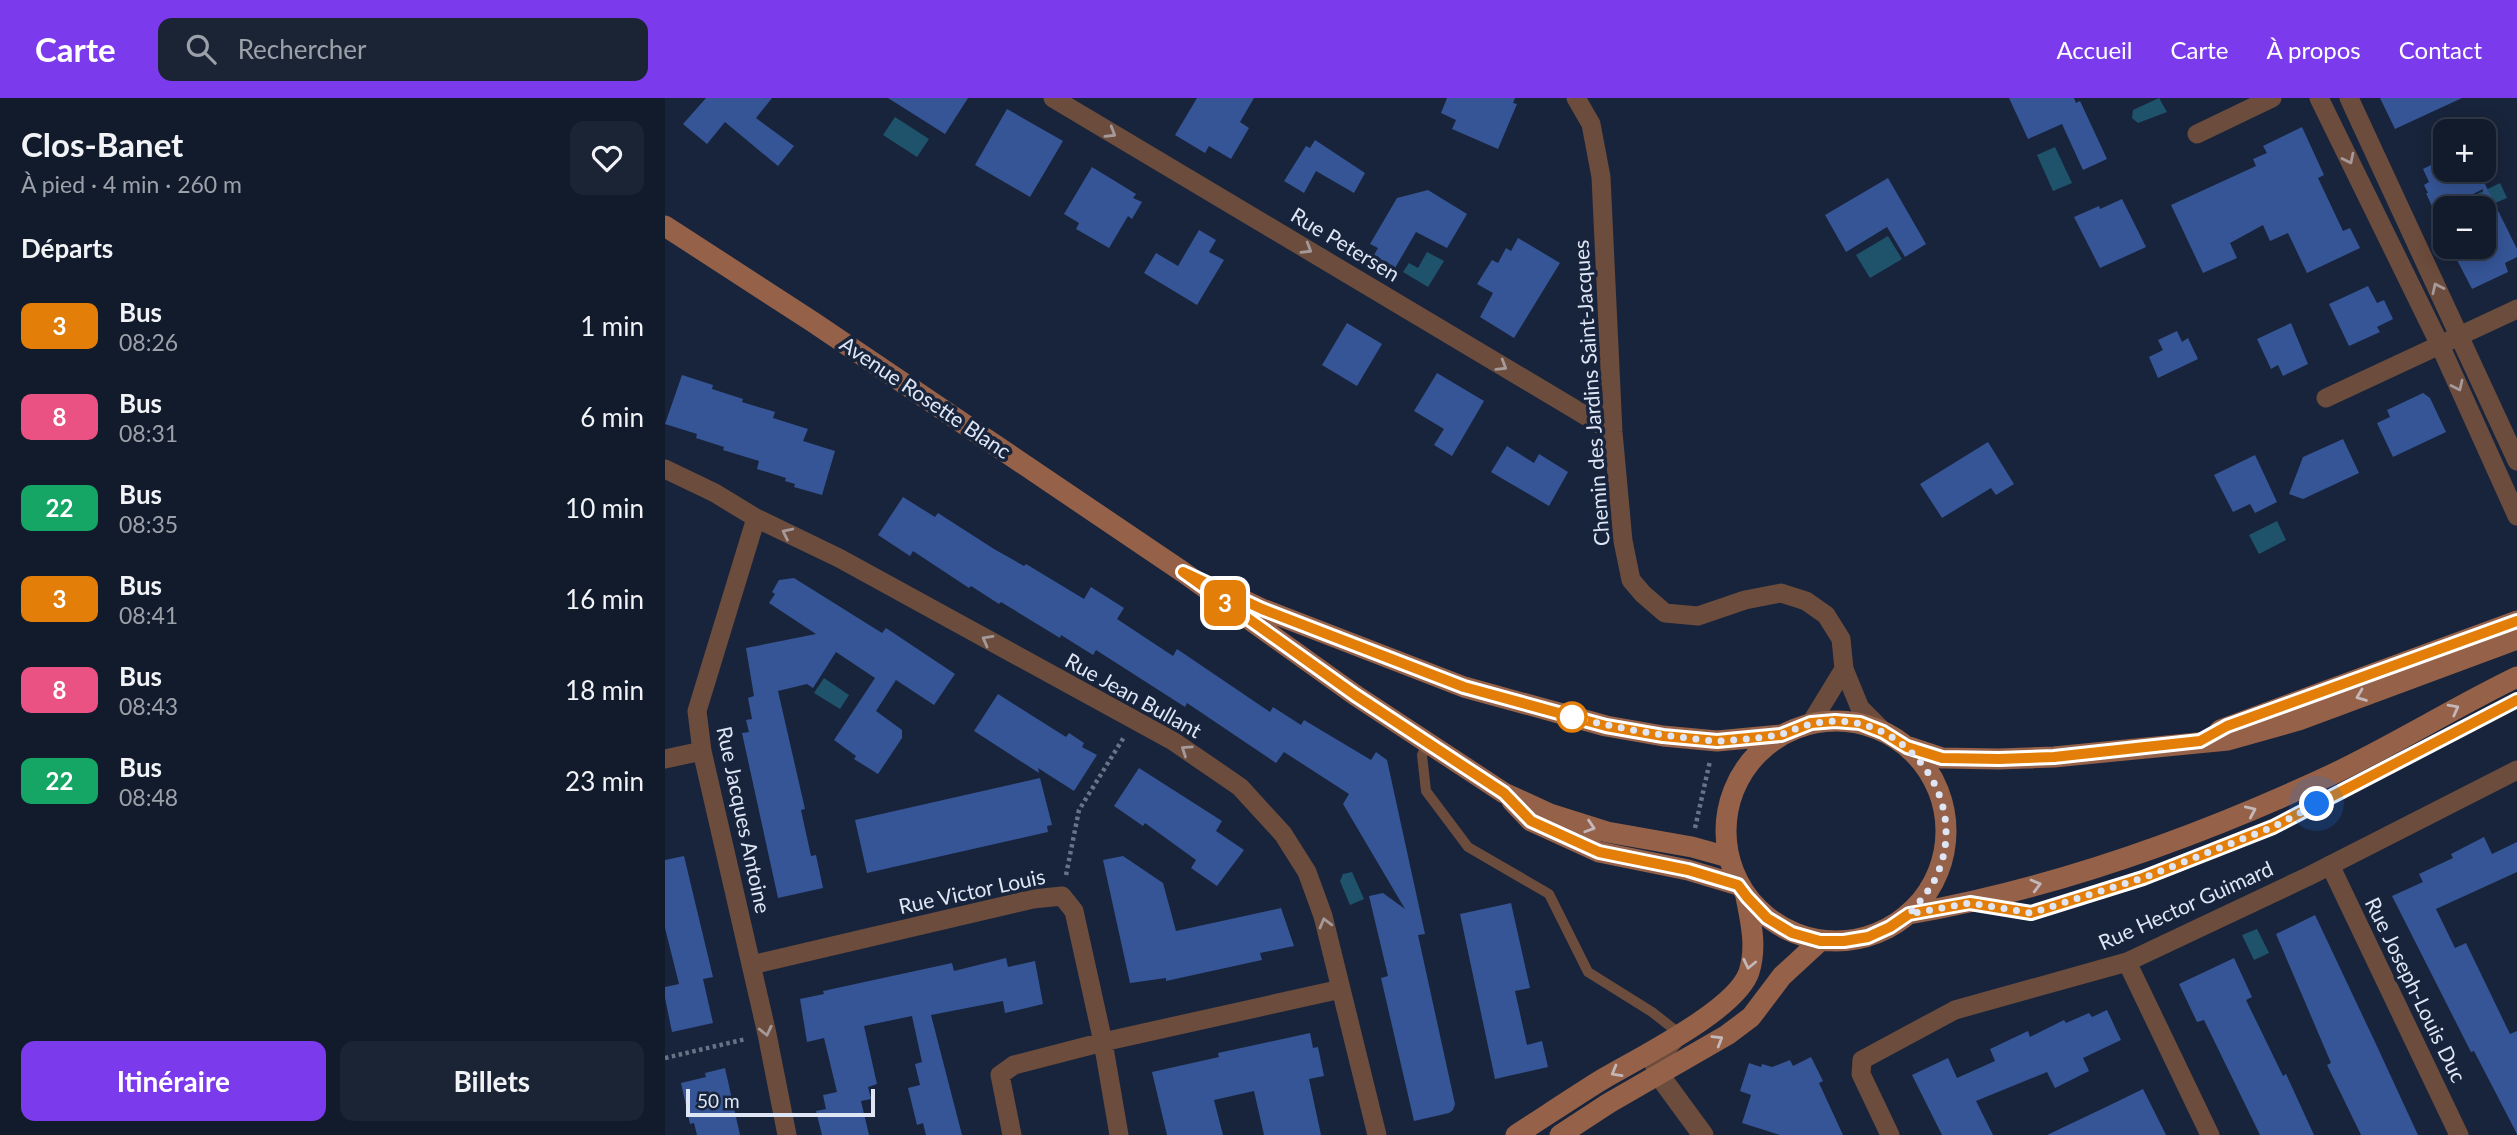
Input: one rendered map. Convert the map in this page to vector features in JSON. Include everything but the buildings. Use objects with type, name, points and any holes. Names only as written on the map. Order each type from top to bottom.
[{"type":"main road","name":"Avenue Rosette Blanc","points":[[665,226],[813,322],[1183,572],[1288,649],[1504,793],[1550,814],[1607,832],[1692,847],[1728,858]]},
{"type":"main road","name":"Avenue Rosette Blanc","points":[[1183,572],[1262,609],[1464,687],[1503,699],[1606,726],[1663,736],[1717,741],[1781,735]]},
{"type":"main road","points":[[2200,741],[2227,726],[2517,621]]},
{"type":"main road","points":[[1516,1135],[1678,1036],[1730,999],[1749,973],[1754,940],[1742,891],[1728,858],[1725,829],[1729,800],[1740,775],[1758,752],[1781,735],[1811,723],[1860,723],[1883,732],[1907,747],[1942,758],[1999,759],[2054,757],[2228,740],[2299,720],[2517,639]]},
{"type":"main road","points":[[1909,914],[1970,903],[2115,863],[2228,821],[2336,772],[2517,677]]},
{"type":"main road","points":[[1742,891],[1767,918],[1792,933],[1820,941],[1868,937],[1909,914],[1927,894],[1940,870],[1946,843],[1945,816],[1938,790],[1925,767],[1907,747]]},
{"type":"main road","name":"Avenue Rosette Blanc","points":[[1504,793],[1531,821],[1599,852],[1688,870],[1742,891]]},
{"type":"main road","points":[[1560,1135],[1609,1103],[1727,1035],[1751,1017],[1782,976],[1820,941]]},
{"type":"street","name":"Rue Petersen","points":[[1053,98],[1613,432]]},
{"type":"street","name":"Chemin des Jardins Saint-Jacques","points":[[1576,98],[1591,124],[1601,177],[1613,432],[1623,541],[1631,580],[1665,612],[1698,616],[1745,600],[1781,593],[1806,601],[1826,615],[1841,639],[1844,670],[1860,708],[1883,732]]},
{"type":"street","points":[[2197,134],[2273,98]]},
{"type":"street","points":[[2319,98],[2439,343],[2517,516]]},
{"type":"street","points":[[2349,98],[2517,461]]},
{"type":"street","points":[[2326,398],[2458,334],[2517,309]]},
{"type":"street","name":"Rue Jean Bullant","points":[[665,469],[715,493],[756,518],[839,558],[1173,741],[1240,787],[1283,834],[1307,872],[1323,916],[1377,1135]]},
{"type":"street","name":"Rue Jacques Antoine","points":[[756,518],[697,710],[702,751],[767,1034],[787,1135]]},
{"type":"street","points":[[1811,723],[1844,670]]},
{"type":"street","points":[[665,759],[702,751]]},
{"type":"street","name":"Rue Hector Guimard","points":[[1890,1135],[1861,1074],[1862,1060],[1955,1010],[2127,962],[2330,865],[2517,770]]},
{"type":"street","name":"Rue Joseph-Louis Duc","points":[[2330,865],[2459,1135]]},
{"type":"street","name":"Rue Victor Louis","points":[[751,965],[1033,899],[1062,896],[1074,912],[1103,1042],[1119,1135]]},
{"type":"street","points":[[2127,962],[2210,1135]]},
{"type":"street","points":[[1012,1135],[1000,1075],[1014,1065],[1103,1042],[1341,989]]},
{"type":"street","points":[[1678,1036],[1654,1061],[1659,1075],[1703,1135]]},
{"type":"lane","points":[[1970,903],[2031,913],[2143,878],[2273,827],[2517,701]]},
{"type":"lane","points":[[1428,743],[1422,755],[1426,791],[1468,847],[1549,894],[1588,972],[1652,1012],[1678,1036]]},
{"type":"path","points":[[1062,896],[1079,810],[1134,721]]},
{"type":"path","points":[[1693,838],[1713,750]]},
{"type":"path","points":[[665,1058],[767,1034]]},
{"type":"water","points":[[2159,98],[2167,112],[2138,123],[2132,118],[2133,110]]},
{"type":"water","points":[[895,117],[929,139],[917,157],[883,135]]},
{"type":"water","points":[[2055,147],[2072,183],[2053,191],[2037,155]]},
{"type":"water","points":[[2500,183],[2507,198],[2496,203],[2496,196],[2473,196]]},
{"type":"water","points":[[1888,236],[1902,259],[1870,278],[1856,255]]},
{"type":"water","points":[[1427,252],[1444,261],[1428,287],[1403,272],[1409,263],[1418,268]]},
{"type":"water","points":[[2277,521],[2286,540],[2259,554],[2249,535]]},
{"type":"water","points":[[824,678],[849,695],[840,709],[814,693]]},
{"type":"water","points":[[1352,872],[1364,899],[1350,905],[1340,881],[1343,874]]},
{"type":"water","points":[[2257,929],[2269,953],[2254,960],[2242,935]]},
{"type":"bus line","name":"3","points":[[2517,621],[2227,726],[2200,741],[2054,757],[1942,758],[1907,747],[1883,732],[1860,723],[1811,723],[1781,735],[1717,741],[1663,736],[1606,726],[1464,687],[1262,609],[1183,572],[1266,634],[1504,793],[1531,821],[1599,852],[1688,870],[1738,885],[1767,918],[1792,933],[1820,941],[1868,937],[1909,914],[1970,903],[2031,913],[2143,878],[2273,827],[2517,700]]},
{"type":"route","points":[[1572,717],[1663,736],[1717,741],[1781,735],[1811,723],[1835,721],[1860,723],[1883,732],[1907,747],[1925,767],[1938,790],[1945,816],[1946,843],[1940,870],[1927,894],[1909,914],[1970,903],[2031,913],[2143,878],[2273,827],[2317,804]]}]
